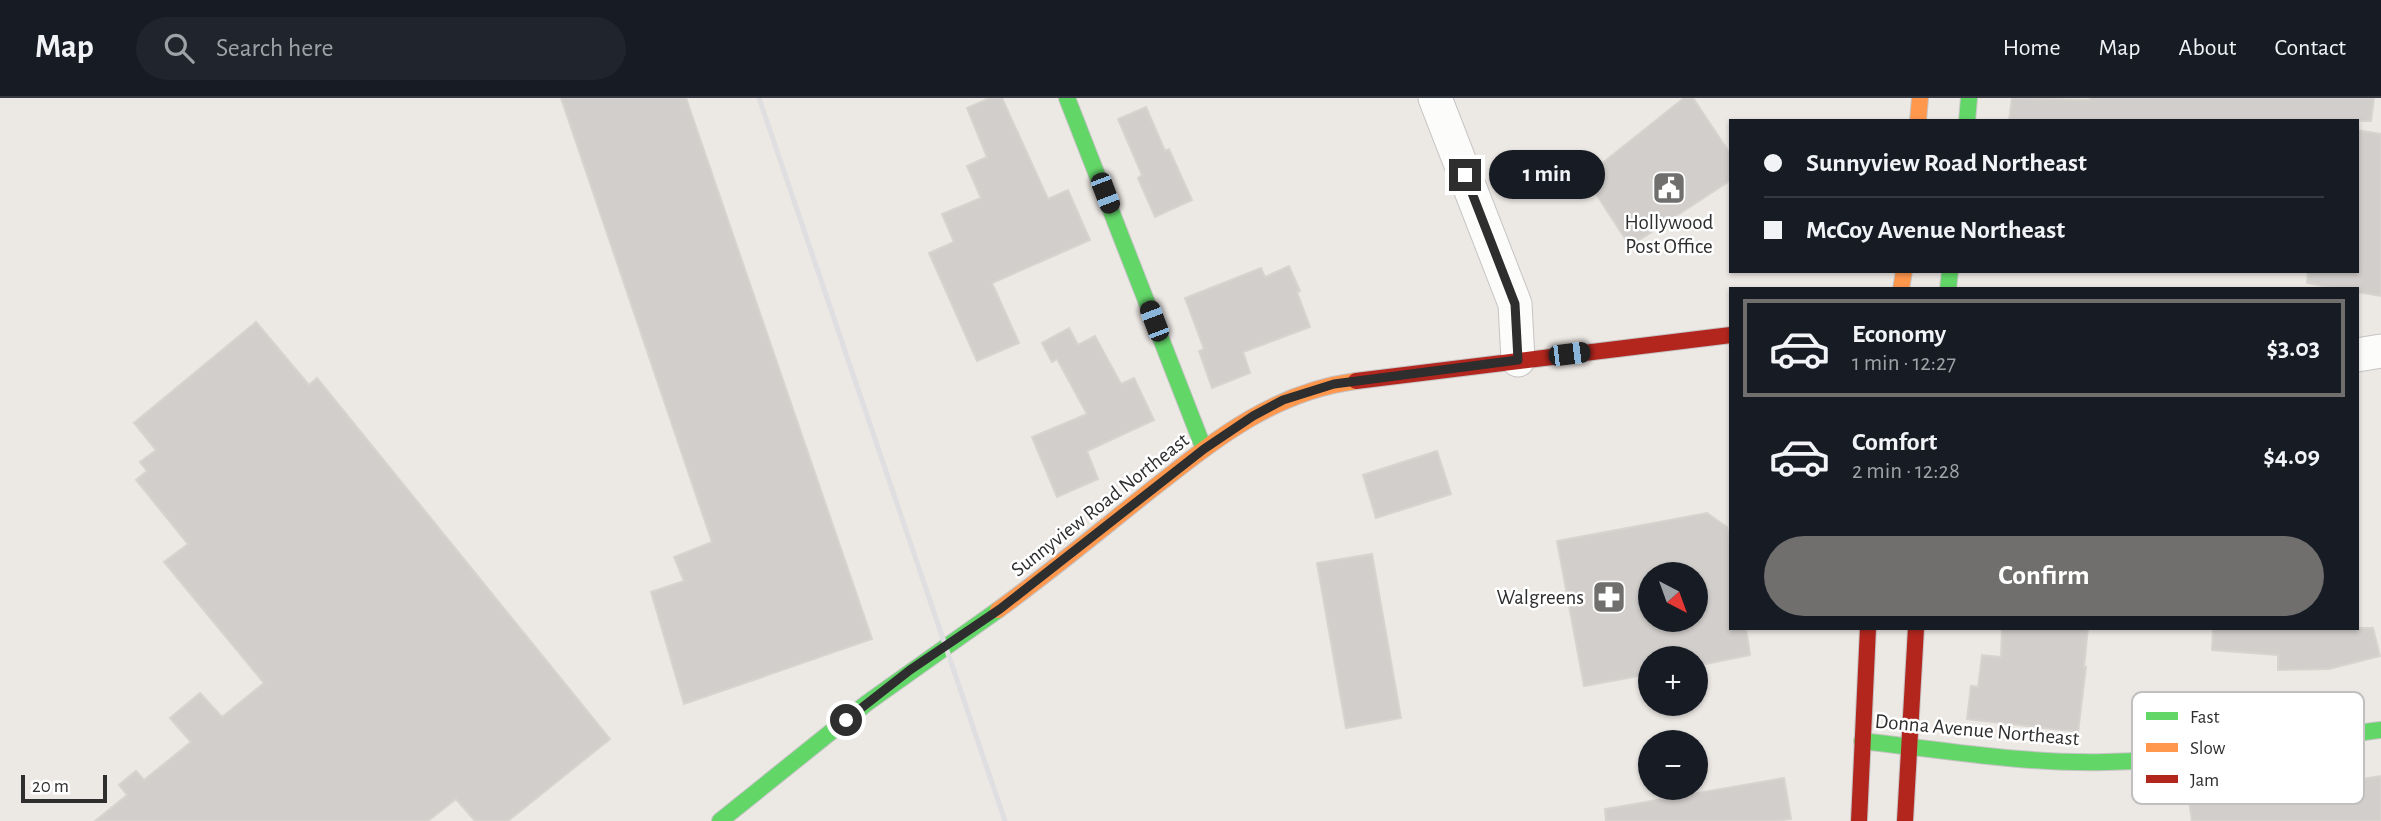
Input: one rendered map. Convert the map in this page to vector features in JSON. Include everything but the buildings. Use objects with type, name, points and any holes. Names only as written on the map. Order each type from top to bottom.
[{"type":"main road","points":[[1068,98],[1204,449]]},
{"type":"main road","points":[[1918,119],[1920,98]]},
{"type":"main road","points":[[1967,119],[1969,98]]},
{"type":"main road","name":"Sunnyview Road Northeast","points":[[720,821],[867,703],[1000,609],[1204,449],[1253,416],[1283,400],[1334,384],[1729,335]]},
{"type":"main road","points":[[1859,821],[1868,630]]},
{"type":"main road","points":[[1905,821],[1916,630]]},
{"type":"main road","name":"Donna Avenue Northeast","points":[[1862,741],[2045,761],[2132,761]]},
{"type":"street","points":[[1435,98],[1515,304],[1518,360]]},
{"type":"street","points":[[2359,355],[2381,351]]},
{"type":"railway","points":[[759,98],[1005,821]]},
{"type":"traffic: fast","points":[[1067,98],[1204,449]]},
{"type":"traffic: fast","points":[[1967,119],[1969,98]]},
{"type":"traffic: fast","points":[[1948,287],[1950,273]]},
{"type":"traffic: fast","points":[[720,821],[867,703],[998,610]]},
{"type":"traffic: fast","points":[[2364,732],[2381,730]]},
{"type":"traffic: fast","points":[[1862,741],[2015,759],[2132,761]]},
{"type":"traffic: slow","points":[[1918,119],[1920,98]]},
{"type":"traffic: slow","points":[[1901,287],[1904,273]]},
{"type":"traffic: slow","points":[[998,610],[1194,456],[1244,422],[1296,396],[1356,381]]},
{"type":"traffic: jam","points":[[1356,381],[1729,335]]},
{"type":"traffic: jam","points":[[1859,821],[1868,630]]},
{"type":"traffic: jam","points":[[1905,821],[1916,630]]},
{"type":"place","name":"Hollywood Post Office","points":[[1669,188]]},
{"type":"place","name":"Walgreens","points":[[1609,597]]},
{"type":"route","points":[[846,720],[910,670],[1000,609],[1204,449],[1253,416],[1283,400],[1334,384],[1518,360],[1515,304],[1465,175]]}]
